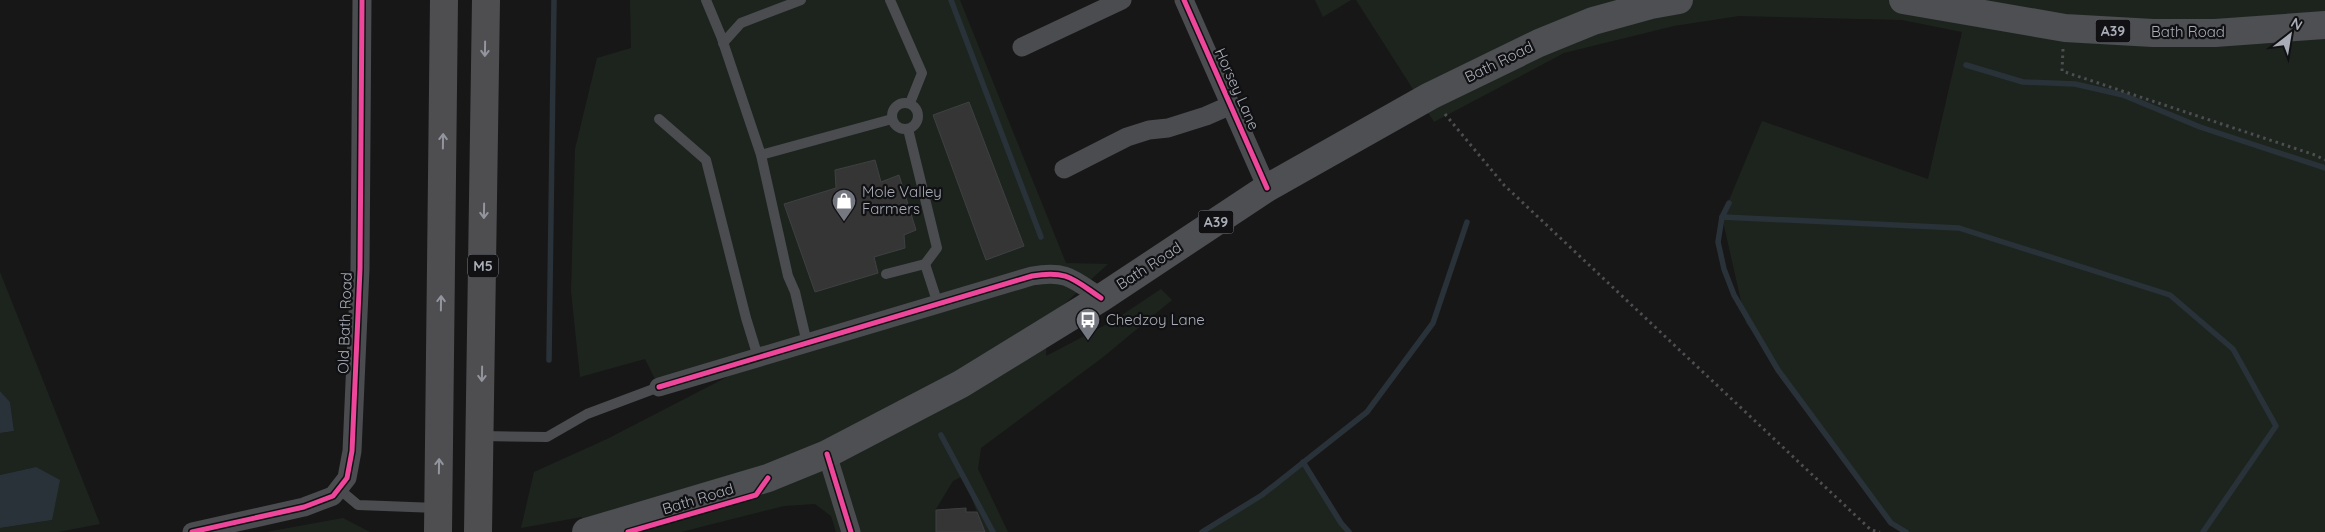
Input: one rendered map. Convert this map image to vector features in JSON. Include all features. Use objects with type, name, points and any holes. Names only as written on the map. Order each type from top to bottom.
[{"type":"highway","points":[[439,520],[444,0]]},
{"type":"highway","name":"M5","points":[[478,532],[481,436],[486,0]]},
{"type":"main road","name":"Bath Road","points":[[586,532],[768,478],[827,454],[961,384],[1101,298],[1267,188],[1430,96],[1539,43],[1593,21],[1651,5],[1679,0]]},
{"type":"main road","name":"Bath Road","points":[[1903,0],[2064,28],[2215,33],[2325,24]]},
{"type":"street","name":"Old Bath Road","points":[[339,488],[347,478],[352,451],[360,269],[362,0]]},
{"type":"street","points":[[1022,47],[1122,0]]},
{"type":"street","name":"Horsey Lane","points":[[1184,0],[1267,188]]},
{"type":"street","points":[[1064,169],[1127,137],[1148,130],[1171,134],[1231,105]]},
{"type":"street","points":[[658,387],[1032,276],[1052,273],[1071,277],[1101,298]]},
{"type":"street","points":[[827,454],[851,532]]},
{"type":"street","points":[[192,532],[304,507],[333,496],[339,488]]},
{"type":"lane","points":[[706,0],[723,43],[761,155],[788,276],[795,292],[807,343]]},
{"type":"lane","points":[[723,43],[741,23],[801,0]]},
{"type":"lane","points":[[890,0],[922,73],[910,103]]},
{"type":"lane","points":[[902,102],[910,103],[918,113],[918,120],[914,126],[908,129],[901,129],[895,125],[892,119],[892,112],[902,102]]},
{"type":"lane","points":[[659,119],[706,160],[746,318],[758,357]]},
{"type":"lane","points":[[761,155],[892,119]]},
{"type":"lane","points":[[886,274],[925,264],[937,248],[908,129]]},
{"type":"lane","points":[[925,264],[938,304]]},
{"type":"lane","points":[[481,436],[547,437],[587,414],[658,387]]},
{"type":"lane","points":[[339,488],[358,505],[439,520]]},
{"type":"path","points":[[2064,28],[2062,70],[2315,154],[2325,160]]},
{"type":"path","points":[[1430,96],[1504,184],[1871,530],[1880,532]]},
{"type":"shaded area","points":[[630,0],[960,0],[1066,263],[1108,264],[1047,320],[1046,356],[1113,321],[1161,289],[1172,300],[1102,358],[981,448],[978,469],[1008,532],[985,532],[963,476],[953,481],[936,509],[936,532],[836,532],[831,516],[815,504],[784,506],[681,532],[581,532],[582,517],[521,528],[534,472],[607,439],[729,376],[807,351],[659,387],[645,359],[580,377],[571,291],[575,149],[597,58],[631,48]]},
{"type":"shaded area","points":[[1315,0],[1351,0],[1323,17]]},
{"type":"shaded area","points":[[1356,0],[2325,0],[2325,532],[1906,532],[1891,523],[1746,323],[1722,217],[1762,121],[1928,179],[1962,32],[1902,20],[1739,16],[1674,26],[1564,53],[1434,122]]},
{"type":"shaded area","points":[[0,272],[100,524],[58,532],[0,532],[0,528],[52,520],[36,467],[0,475],[0,433],[14,431],[10,402],[0,391]]},
{"type":"shaded area","points":[[0,391],[10,402],[14,431],[0,433]]},
{"type":"shaded area","points":[[1303,462],[1341,523],[1349,532],[1202,532],[1262,495]]},
{"type":"shaded area","points":[[36,467],[60,480],[52,520],[0,528],[0,475]]},
{"type":"shaded area","points":[[343,518],[370,532],[266,532]]},
{"type":"building","points":[[969,102],[1024,246],[986,260],[933,115]]},
{"type":"building","points":[[875,160],[881,182],[899,175],[916,230],[904,235],[905,248],[874,257],[878,273],[815,292],[784,204],[836,188],[835,170]]},
{"type":"building","points":[[966,508],[966,512],[977,512],[985,532],[936,532],[936,510]]},
{"type":"waterway","points":[[549,360],[554,0]]},
{"type":"waterway","points":[[951,0],[1041,237]]},
{"type":"waterway","points":[[1966,65],[2023,82],[2075,84],[2123,95],[2200,127],[2325,168]]},
{"type":"waterway","points":[[1729,203],[1722,217],[1959,228],[2170,295],[2233,349],[2276,426],[2203,532]]},
{"type":"waterway","points":[[1722,217],[1718,242],[1724,269],[1734,295],[1778,370],[1891,523],[1906,532]]},
{"type":"waterway","points":[[1202,532],[1262,495],[1367,412],[1433,323],[1467,222]]},
{"type":"waterway","points":[[941,435],[993,532]]},
{"type":"waterway","points":[[1303,462],[1341,523],[1349,532]]},
{"type":"cycle path","points":[[192,532],[304,507],[333,496],[347,478],[352,451],[360,269],[362,0]]},
{"type":"cycle path","points":[[1184,0],[1267,188]]},
{"type":"cycle path","points":[[659,387],[1032,276],[1044,274],[1062,275],[1076,281],[1101,298]]},
{"type":"cycle path","points":[[827,454],[851,532]]},
{"type":"cycle path","points":[[628,532],[756,495],[768,478]]},
{"type":"place","name":"Mole Valley Farmers","points":[[844,222]]},
{"type":"place","name":"Chedzoy Lane","points":[[1088,341]]}]
